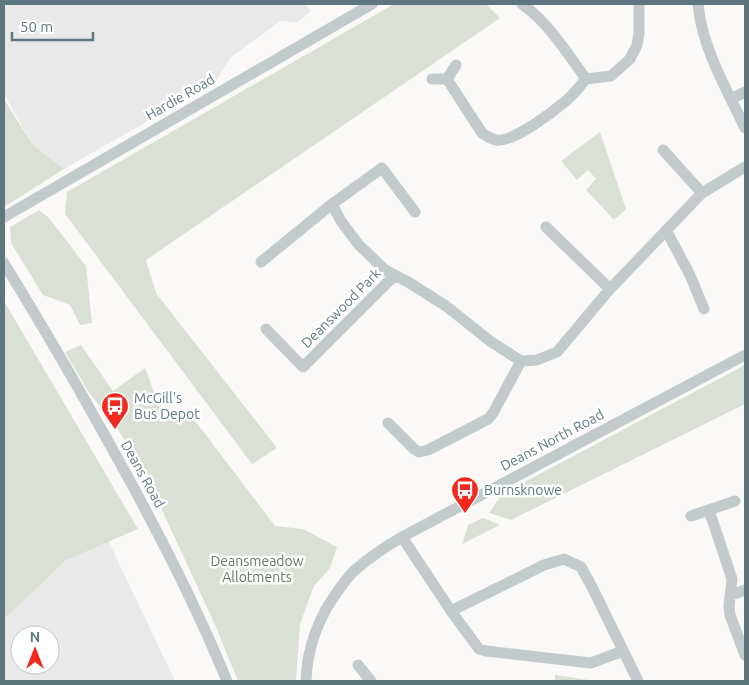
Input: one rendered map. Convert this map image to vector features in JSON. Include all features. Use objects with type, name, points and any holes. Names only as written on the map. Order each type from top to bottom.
[{"type":"street","name":"Hardie Road","points":[[4,217],[372,4]]},
{"type":"street","points":[[522,4],[534,13],[549,30],[586,79]]},
{"type":"street","points":[[447,79],[482,133],[497,140],[506,140],[537,123],[568,100],[586,79],[611,76],[630,59],[637,45],[639,34],[639,4]]},
{"type":"street","points":[[698,4],[700,20],[708,49],[745,128]]},
{"type":"street","points":[[447,79],[456,65]]},
{"type":"street","points":[[432,79],[447,79]]},
{"type":"street","points":[[731,99],[745,92]]},
{"type":"street","points":[[663,150],[702,193]]},
{"type":"street","points":[[388,423],[419,452],[428,450],[488,419],[521,361],[537,360],[556,352],[610,288],[702,193],[745,167]]},
{"type":"street","points":[[261,262],[332,204],[382,168],[415,212]]},
{"type":"street","name":"Deanswood Park","points":[[332,204],[340,221],[358,244],[385,270],[446,306],[490,341],[521,361]]},
{"type":"street","points":[[546,227],[610,288]]},
{"type":"street","points":[[666,230],[690,274],[704,309]]},
{"type":"street","name":"Deans Road","points":[[4,263],[48,334],[160,536],[204,624],[227,681]]},
{"type":"street","name":"Deanswood Park","points":[[266,329],[303,367],[395,275]]},
{"type":"street","name":"Deans North Road","points":[[306,681],[313,638],[321,615],[353,572],[377,552],[745,355]]},
{"type":"street","points":[[691,516],[735,501]]},
{"type":"street","points":[[709,510],[732,579],[731,596],[728,606],[745,655]]},
{"type":"street","points":[[402,537],[478,649],[590,663],[623,651]]},
{"type":"street","points":[[451,611],[544,565],[564,559],[580,568],[592,588],[638,681]]},
{"type":"street","points":[[731,596],[745,590]]},
{"type":"street","points":[[358,665],[371,681]]},
{"type":"shaded area","points":[[4,4],[305,4],[311,11],[298,22],[280,21],[230,58],[215,83],[64,169],[32,144],[4,94]]},
{"type":"shaded area","points":[[4,322],[175,681],[4,681]]},
{"type":"green space","points":[[394,4],[486,4],[500,18],[146,260],[156,293],[277,448],[252,464],[65,214],[67,192]]},
{"type":"green space","points":[[4,99],[32,144],[64,169],[4,207]]},
{"type":"green space","points":[[600,132],[626,209],[614,220],[586,190],[596,179],[588,170],[577,180],[561,161]]},
{"type":"green space","points":[[39,210],[49,218],[86,266],[92,323],[80,325],[70,305],[43,295],[11,243],[10,227]]},
{"type":"green space","points":[[4,301],[138,529],[66,560],[4,619]]},
{"type":"green space","name":"Deansmeadow Allotments","points":[[81,345],[113,391],[145,368],[164,419],[174,413],[190,414],[275,526],[303,529],[337,547],[330,568],[314,586],[300,624],[296,681],[238,681],[216,627],[143,469],[119,431],[88,391],[65,352]]},
{"type":"green space","points":[[745,365],[745,404],[511,520],[489,513],[502,494]]},
{"type":"green space","points":[[483,518],[500,525],[462,544],[468,525]]},
{"type":"green space","points":[[556,675],[595,681],[555,681]]},
{"type":"place","name":"McGill's Bus Depot","points":[[115,430]]},
{"type":"place","name":"Burnsknowe","points":[[465,514]]}]
